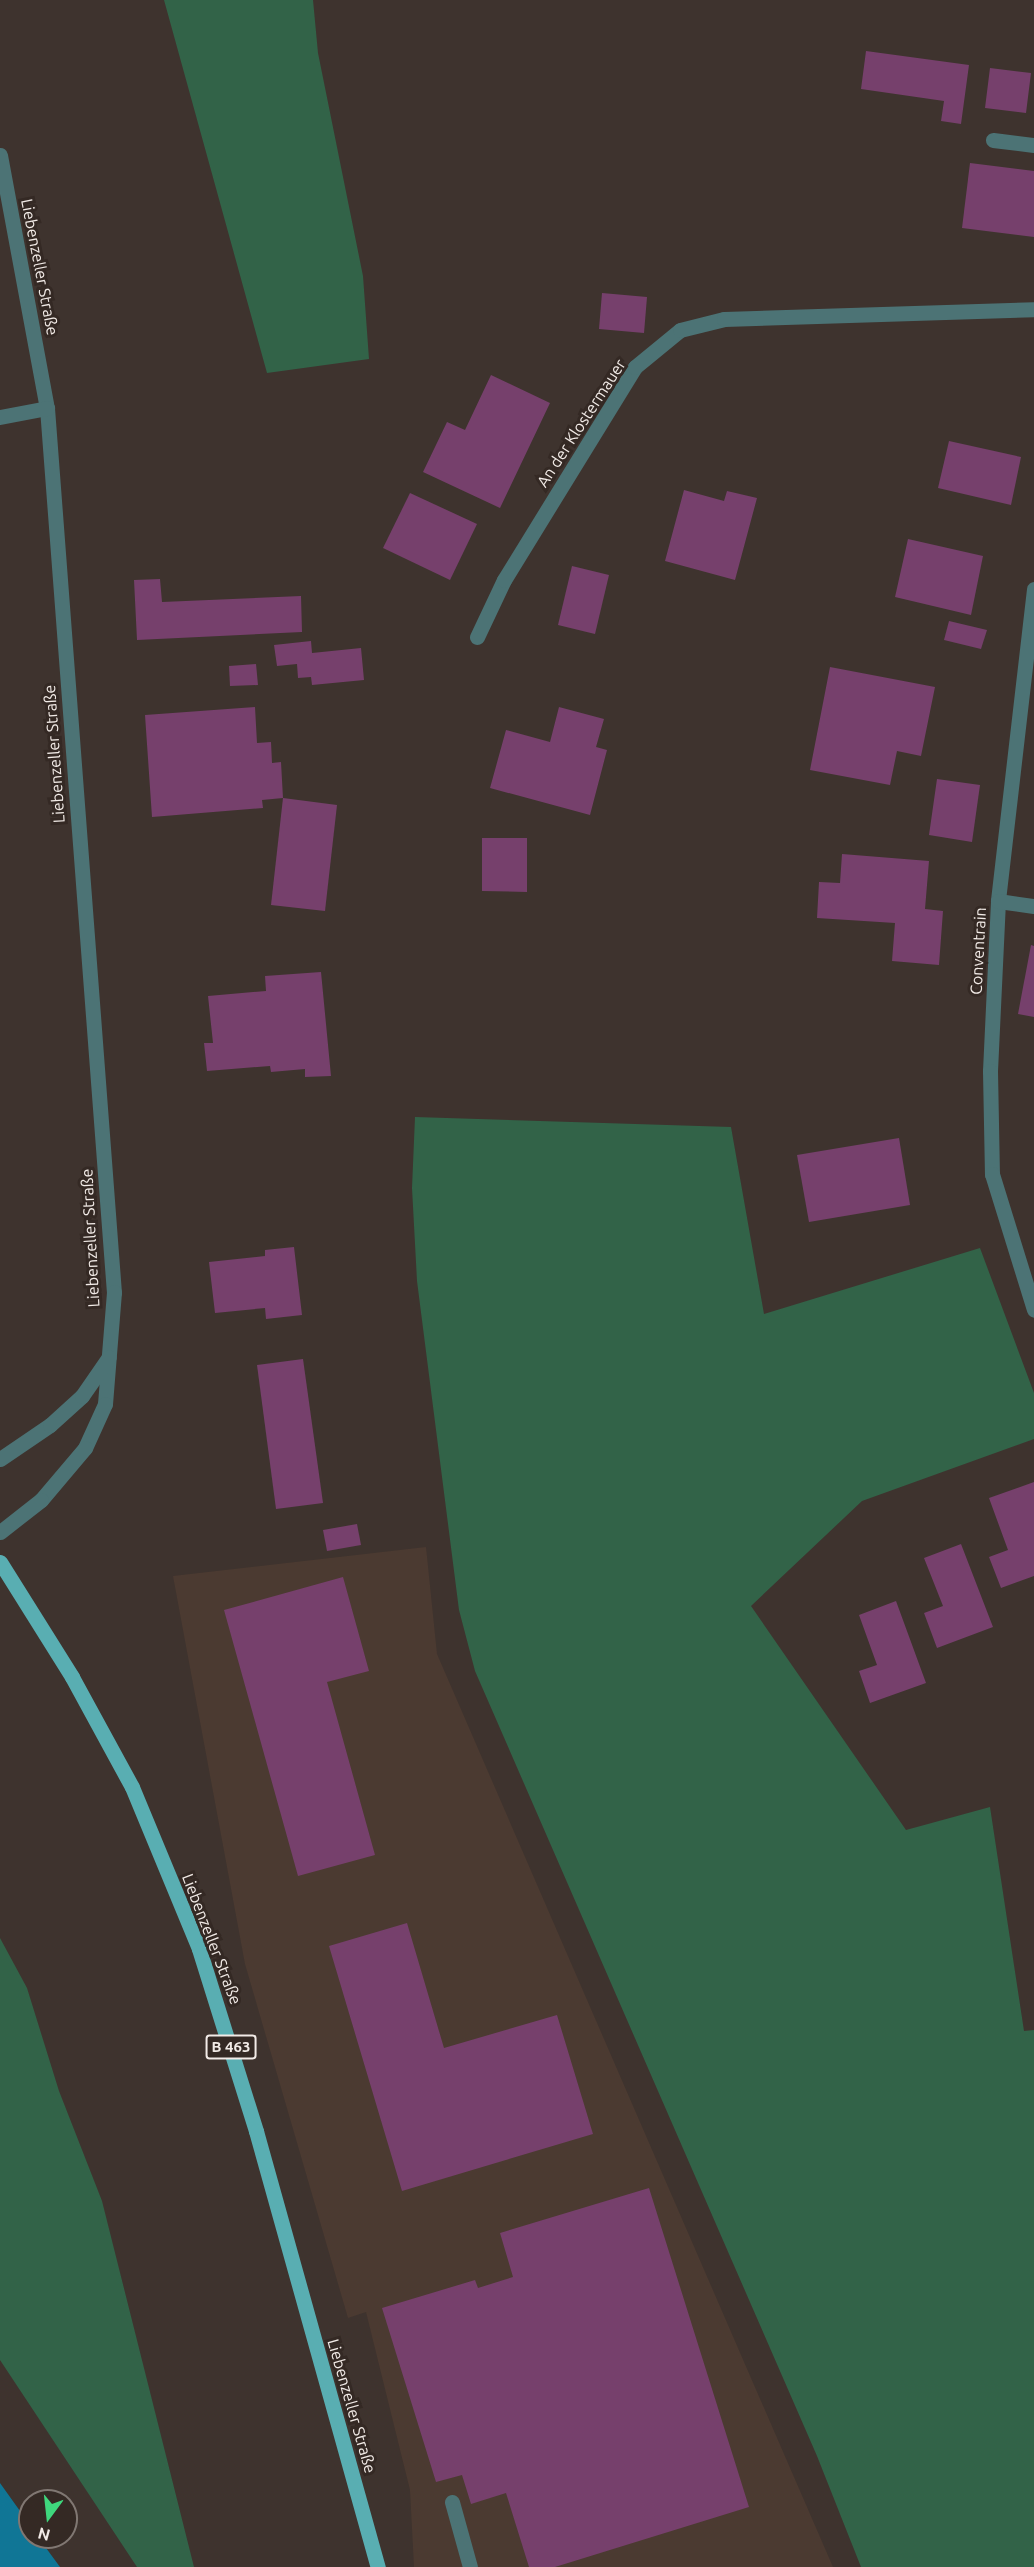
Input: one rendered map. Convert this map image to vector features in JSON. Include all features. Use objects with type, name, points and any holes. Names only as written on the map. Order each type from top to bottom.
[{"type":"main road","name":"Liebenzeller Straße","points":[[0,1562],[72,1677],[132,1787],[199,1949],[256,2131],[378,2567]]},
{"type":"street","points":[[993,140],[1034,145]]},
{"type":"street","name":"Liebenzeller Straße","points":[[0,155],[46,408],[114,1292],[111,1354],[105,1404],[85,1448],[41,1500],[0,1532]]},
{"type":"street","name":"An der Klostermauer","points":[[477,637],[504,580],[635,368],[680,330],[724,319],[918,316],[1034,309]]},
{"type":"street","points":[[0,417],[46,408]]},
{"type":"street","name":"Conventrain","points":[[1034,590],[998,901],[990,1071],[992,1174],[1034,1310]]},
{"type":"street","points":[[998,901],[1034,906]]},
{"type":"street","points":[[0,1459],[50,1425],[82,1396],[111,1354]]},
{"type":"street","points":[[452,2502],[470,2567]]},
{"type":"shaded area","points":[[426,1547],[437,1654],[833,2567],[414,2567],[410,2490],[366,2312],[348,2318],[245,1964],[173,1576]]},
{"type":"green space","points":[[164,0],[313,0],[318,53],[363,276],[369,359],[267,373]]},
{"type":"green space","points":[[415,1117],[731,1127],[764,1314],[980,1248],[1034,1393],[1034,1439],[862,1501],[751,1606],[906,1830],[990,1807],[1024,2031],[1034,2030],[1034,2567],[861,2567],[817,2456],[475,1671],[459,1610],[417,1281],[412,1188]]},
{"type":"green space","points":[[0,1938],[27,1988],[59,2091],[102,2201],[194,2567],[137,2567],[0,2360]]},
{"type":"water","points":[[0,2483],[18,2508],[18,2549],[47,2549],[60,2567],[0,2567]]},
{"type":"building","points":[[866,51],[969,65],[961,124],[941,121],[944,101],[861,89]]},
{"type":"building","points":[[990,68],[1031,73],[1026,113],[985,108]]},
{"type":"building","points":[[970,163],[1034,171],[1034,237],[962,228]]},
{"type":"building","points":[[602,293],[647,297],[644,333],[599,329]]},
{"type":"building","points":[[491,375],[550,403],[500,508],[423,472],[447,422],[465,430]]},
{"type":"building","points":[[949,441],[1021,457],[1011,505],[938,488]]},
{"type":"building","points":[[684,490],[724,501],[727,491],[757,498],[735,580],[665,561]]},
{"type":"building","points":[[410,493],[477,524],[450,580],[383,548]]},
{"type":"building","points":[[908,539],[983,556],[971,615],[895,597]]},
{"type":"building","points":[[572,566],[609,575],[595,634],[558,625]]},
{"type":"building","points":[[160,579],[162,602],[301,596],[302,632],[137,640],[134,580]]},
{"type":"building","points":[[949,621],[987,630],[981,649],[944,640]]},
{"type":"building","points":[[311,641],[312,653],[361,648],[364,680],[312,685],[311,677],[298,678],[297,664],[277,666],[274,645]]},
{"type":"building","points":[[256,664],[258,685],[230,686],[229,666]]},
{"type":"building","points":[[830,667],[935,687],[921,756],[897,751],[890,785],[810,770]]},
{"type":"building","points":[[255,707],[257,743],[271,742],[272,763],[281,762],[283,798],[262,800],[263,808],[152,817],[145,715]]},
{"type":"building","points":[[559,707],[604,719],[596,747],[607,750],[590,815],[490,788],[506,730],[550,742]]},
{"type":"building","points":[[937,779],[980,785],[972,842],[929,835]]},
{"type":"building","points":[[283,798],[337,805],[325,911],[271,905]]},
{"type":"building","points":[[482,838],[527,838],[527,892],[482,891]]},
{"type":"building","points":[[842,854],[929,861],[925,909],[943,911],[939,965],[892,961],[895,923],[817,918],[819,882],[840,883]]},
{"type":"building","points":[[1031,945],[1034,946],[1034,1017],[1018,1014]]},
{"type":"building","points":[[321,972],[331,1076],[305,1077],[305,1069],[271,1072],[270,1066],[207,1071],[204,1043],[213,1043],[208,996],[266,991],[265,976]]},
{"type":"building","points":[[899,1138],[910,1205],[809,1222],[797,1155]]},
{"type":"building","points":[[294,1247],[302,1315],[266,1319],[265,1308],[215,1313],[209,1262],[265,1256],[265,1250]]},
{"type":"building","points":[[303,1359],[323,1503],[276,1509],[257,1365]]},
{"type":"building","points":[[1034,1482],[1034,1576],[1001,1588],[989,1557],[1008,1550],[989,1498]]},
{"type":"building","points":[[357,1524],[361,1545],[327,1551],[323,1530]]},
{"type":"building","points":[[961,1544],[993,1627],[937,1648],[924,1613],[943,1606],[924,1558]]},
{"type":"building","points":[[343,1577],[369,1671],[327,1682],[375,1855],[298,1876],[224,1610]]},
{"type":"building","points":[[896,1601],[926,1683],[870,1703],[859,1671],[877,1665],[859,1615]]},
{"type":"building","points":[[407,1923],[444,2048],[557,2015],[593,2134],[402,2191],[329,1946]]},
{"type":"building","points":[[649,2188],[749,2507],[555,2567],[529,2567],[506,2493],[471,2504],[462,2475],[436,2482],[382,2308],[475,2280],[478,2288],[513,2277],[500,2233]]}]
